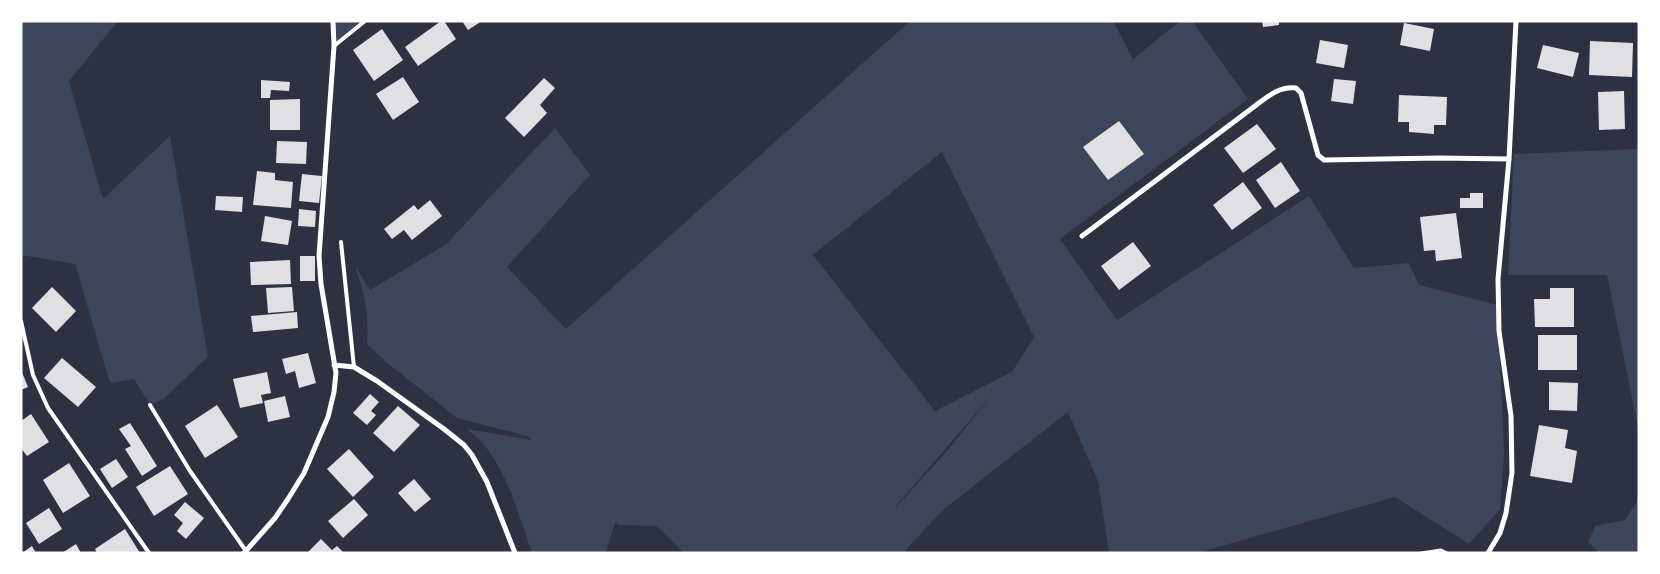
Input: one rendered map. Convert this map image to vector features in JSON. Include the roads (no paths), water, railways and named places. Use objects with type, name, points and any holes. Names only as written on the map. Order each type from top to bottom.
[{"type":"street","points":[[245,552],[275,518],[304,473],[328,417],[334,392],[336,374],[321,284],[319,256],[334,46],[333,21]]},
{"type":"street","points":[[1488,553],[1500,533],[1506,513],[1512,473],[1511,416],[1499,331],[1498,279],[1509,159],[1516,21]]},
{"type":"street","points":[[1082,236],[1255,106],[1276,91],[1284,88],[1296,88],[1301,93],[1318,155],[1324,160],[1509,159]]},
{"type":"street","points":[[334,365],[354,367],[406,401],[464,445],[472,455],[487,482],[515,553]]},
{"type":"lane","points":[[334,46],[365,21]]},
{"type":"lane","points":[[342,242],[354,367]]},
{"type":"lane","points":[[21,322],[33,375],[48,408],[149,553]]},
{"type":"lane","points":[[150,405],[190,471],[245,552]]}]
